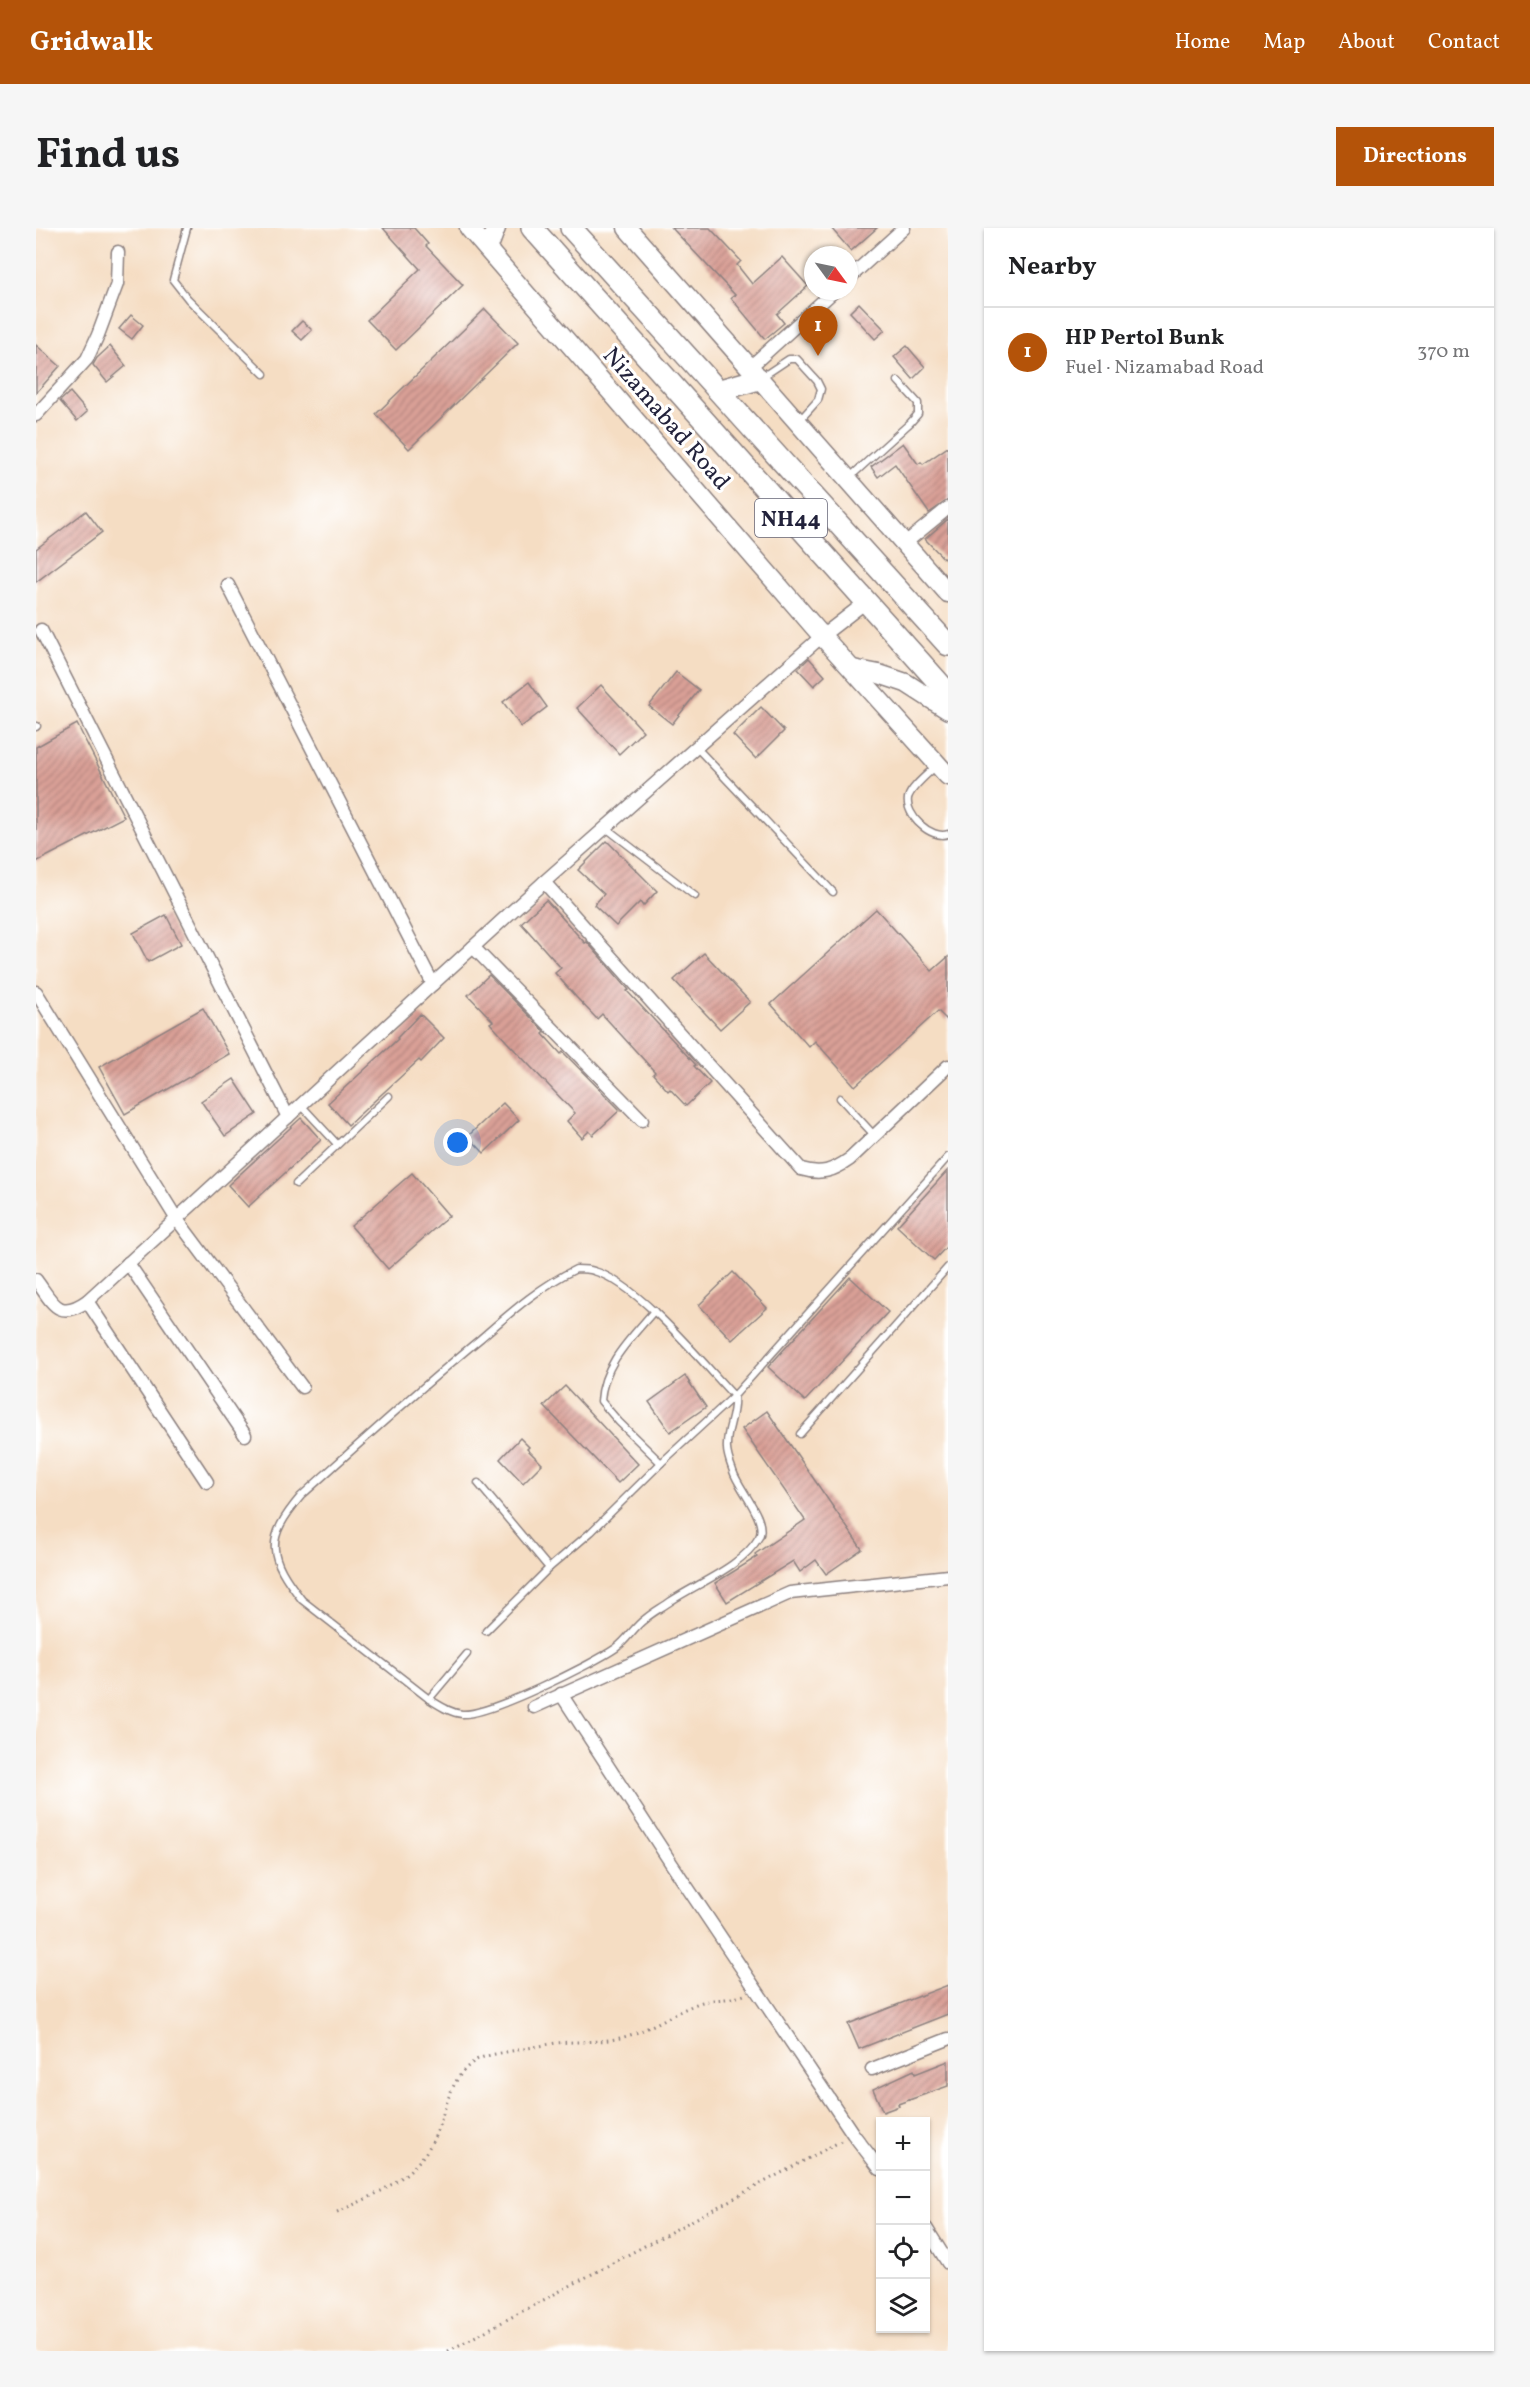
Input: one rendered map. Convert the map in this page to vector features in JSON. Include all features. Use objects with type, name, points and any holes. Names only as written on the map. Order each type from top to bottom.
[{"type":"highway","name":"Nizamabad Road","points":[[532,228],[633,344],[948,693]]},
{"type":"highway","name":"NH44","points":[[571,228],[720,390],[948,645]]},
{"type":"highway","points":[[720,390],[754,373]]},
{"type":"main road","name":"Nizamabad Road","points":[[469,228],[822,636],[943,770]]},
{"type":"main road","points":[[488,249],[496,228]]},
{"type":"main road","points":[[627,228],[948,593]]},
{"type":"main road","points":[[853,669],[879,674],[906,683],[948,710]]},
{"type":"street","points":[[858,270],[904,228]]},
{"type":"street","points":[[36,415],[87,359],[117,284],[118,252]]},
{"type":"street","points":[[754,373],[825,300]]},
{"type":"street","points":[[904,544],[948,508]]},
{"type":"street","points":[[228,585],[433,984]]},
{"type":"street","points":[[36,1280],[56,1307],[63,1311],[73,1311],[87,1301],[544,882],[822,636],[867,601]]},
{"type":"street","points":[[41,630],[288,1117]]},
{"type":"street","points":[[544,882],[801,1169],[821,1173],[835,1169],[850,1159],[948,1066]]},
{"type":"street","points":[[473,947],[642,1120]]},
{"type":"street","points":[[36,993],[176,1218],[302,1387]]},
{"type":"street","points":[[128,1263],[245,1435]]},
{"type":"street","points":[[87,1301],[207,1482]]},
{"type":"street","points":[[534,1707],[790,1593],[948,1576]]},
{"type":"street","points":[[561,1695],[853,2134],[876,2164]]},
{"type":"street","points":[[872,2069],[948,2039]]},
{"type":"street","points":[[930,2234],[948,2263]]},
{"type":"lane","points":[[187,228],[173,280],[188,300],[264,374]]},
{"type":"lane","points":[[754,373],[789,359],[797,359],[817,381],[821,389],[818,400],[797,422]]},
{"type":"lane","points":[[847,479],[918,414],[918,403],[898,381]]},
{"type":"lane","points":[[696,747],[833,892]]},
{"type":"lane","points":[[943,770],[911,792],[908,802],[911,811],[927,830],[936,835],[948,834]]},
{"type":"lane","points":[[606,827],[695,896]]},
{"type":"lane","points":[[296,1184],[389,1096]]},
{"type":"lane","points":[[840,1098],[874,1135]]},
{"type":"lane","points":[[300,1105],[337,1144]]},
{"type":"lane","points":[[486,1631],[549,1568],[591,1532],[734,1396],[948,1157]]},
{"type":"lane","points":[[800,1434],[948,1267]]},
{"type":"lane","points":[[576,1269],[594,1271],[621,1285],[654,1311],[734,1396],[735,1410],[727,1444],[728,1454],[733,1474],[759,1519],[761,1528],[760,1535],[735,1563],[690,1588],[644,1619],[617,1647],[565,1677],[489,1708],[463,1714],[446,1710],[429,1699],[302,1600],[290,1584],[273,1552],[274,1537],[284,1516],[301,1496],[442,1370],[529,1298],[560,1276],[576,1269]]},
{"type":"lane","points":[[654,1311],[625,1344],[610,1368],[602,1385],[601,1401],[661,1463]]},
{"type":"lane","points":[[478,1483],[549,1568]]},
{"type":"lane","points":[[429,1699],[467,1654]]},
{"type":"path","points":[[337,2212],[374,2196],[418,2164],[435,2137],[457,2079],[472,2062],[492,2055],[556,2044],[622,2038],[703,2002],[730,2000],[757,1991]]},
{"type":"path","points":[[448,2351],[853,2134]]},
{"type":"building","points":[[383,228],[414,228],[428,244],[426,246],[463,285],[396,350],[367,320],[420,269]]},
{"type":"building","points":[[672,228],[710,228],[741,261],[737,265],[752,284],[782,257],[804,282],[804,290],[777,314],[784,323],[765,339],[731,298],[735,295]]},
{"type":"building","points":[[831,228],[877,228],[857,246],[847,246]]},
{"type":"building","points":[[859,303],[885,330],[875,339],[850,312]]},
{"type":"building","points":[[485,309],[518,343],[409,449],[376,414]]},
{"type":"building","points":[[131,315],[143,325],[132,339],[119,329]]},
{"type":"building","points":[[302,321],[312,330],[302,340],[292,331]]},
{"type":"building","points":[[36,345],[60,366],[36,393]]},
{"type":"building","points":[[110,346],[126,366],[107,382],[93,365]]},
{"type":"building","points":[[907,346],[925,367],[913,379],[894,357]]},
{"type":"building","points":[[70,392],[87,412],[77,421],[60,401]]},
{"type":"building","points":[[903,443],[918,464],[921,462],[923,464],[948,447],[948,500],[929,513],[895,464],[878,477],[871,467]]},
{"type":"building","points":[[86,511],[102,532],[36,582],[36,549]]},
{"type":"building","points":[[948,519],[948,563],[925,539]]},
{"type":"building","points":[[809,658],[825,676],[814,686],[798,669]]},
{"type":"building","points":[[676,672],[699,690],[672,724],[649,706]]},
{"type":"building","points":[[529,682],[547,707],[521,727],[503,702]]},
{"type":"building","points":[[601,685],[643,731],[619,754],[577,708]]},
{"type":"building","points":[[761,707],[784,731],[756,759],[733,735]]},
{"type":"building","points":[[77,724],[124,817],[36,862],[36,747]]},
{"type":"building","points":[[607,841],[657,891],[643,906],[640,902],[616,926],[594,905],[604,894],[578,870]]},
{"type":"building","points":[[546,900],[585,943],[587,942],[629,990],[627,991],[710,1083],[686,1106],[670,1089],[668,1091],[653,1074],[655,1072],[602,1014],[597,1019],[576,997],[555,973],[561,968],[521,923]]},
{"type":"building","points":[[876,909],[932,971],[948,957],[948,1021],[938,1011],[855,1086],[815,1041],[809,1047],[771,1004]]},
{"type":"building","points":[[166,915],[181,944],[148,962],[133,933]]},
{"type":"building","points":[[704,953],[750,1002],[720,1029],[674,980]]},
{"type":"building","points":[[489,975],[545,1032],[543,1034],[561,1054],[563,1052],[620,1110],[593,1135],[589,1131],[582,1138],[567,1121],[575,1113],[507,1042],[490,1023],[493,1021],[468,995]]},
{"type":"building","points":[[203,1008],[229,1054],[125,1114],[99,1067]]},
{"type":"building","points":[[420,1014],[444,1038],[421,1062],[419,1060],[348,1125],[328,1103],[398,1039]]},
{"type":"building","points":[[234,1079],[257,1114],[225,1136],[201,1101]]},
{"type":"building","points":[[503,1103],[519,1120],[484,1153],[468,1136]]},
{"type":"building","points":[[301,1118],[321,1140],[248,1207],[228,1185]]},
{"type":"building","points":[[948,1170],[948,1245],[934,1260],[897,1226]]},
{"type":"building","points":[[412,1173],[449,1216],[388,1269],[351,1226]]},
{"type":"building","points":[[733,1272],[767,1308],[732,1340],[699,1305]]},
{"type":"building","points":[[850,1277],[888,1312],[805,1401],[768,1367]]},
{"type":"building","points":[[685,1376],[706,1407],[670,1432],[649,1402]]},
{"type":"building","points":[[565,1386],[638,1464],[618,1483],[544,1406]]},
{"type":"building","points":[[767,1411],[862,1549],[826,1574],[816,1560],[800,1572],[793,1561],[727,1602],[715,1583],[757,1557],[755,1554],[805,1520],[742,1429]]},
{"type":"building","points":[[520,1438],[542,1464],[523,1483],[500,1459]]},
{"type":"building","points":[[948,1985],[948,2014],[859,2049],[848,2024]]},
{"type":"building","points":[[948,2061],[948,2086],[898,2104],[899,2106],[883,2112],[873,2089],[914,2070],[915,2074]]},
{"type":"place","name":"HP Pertol Bunk","points":[[818,356]]}]
